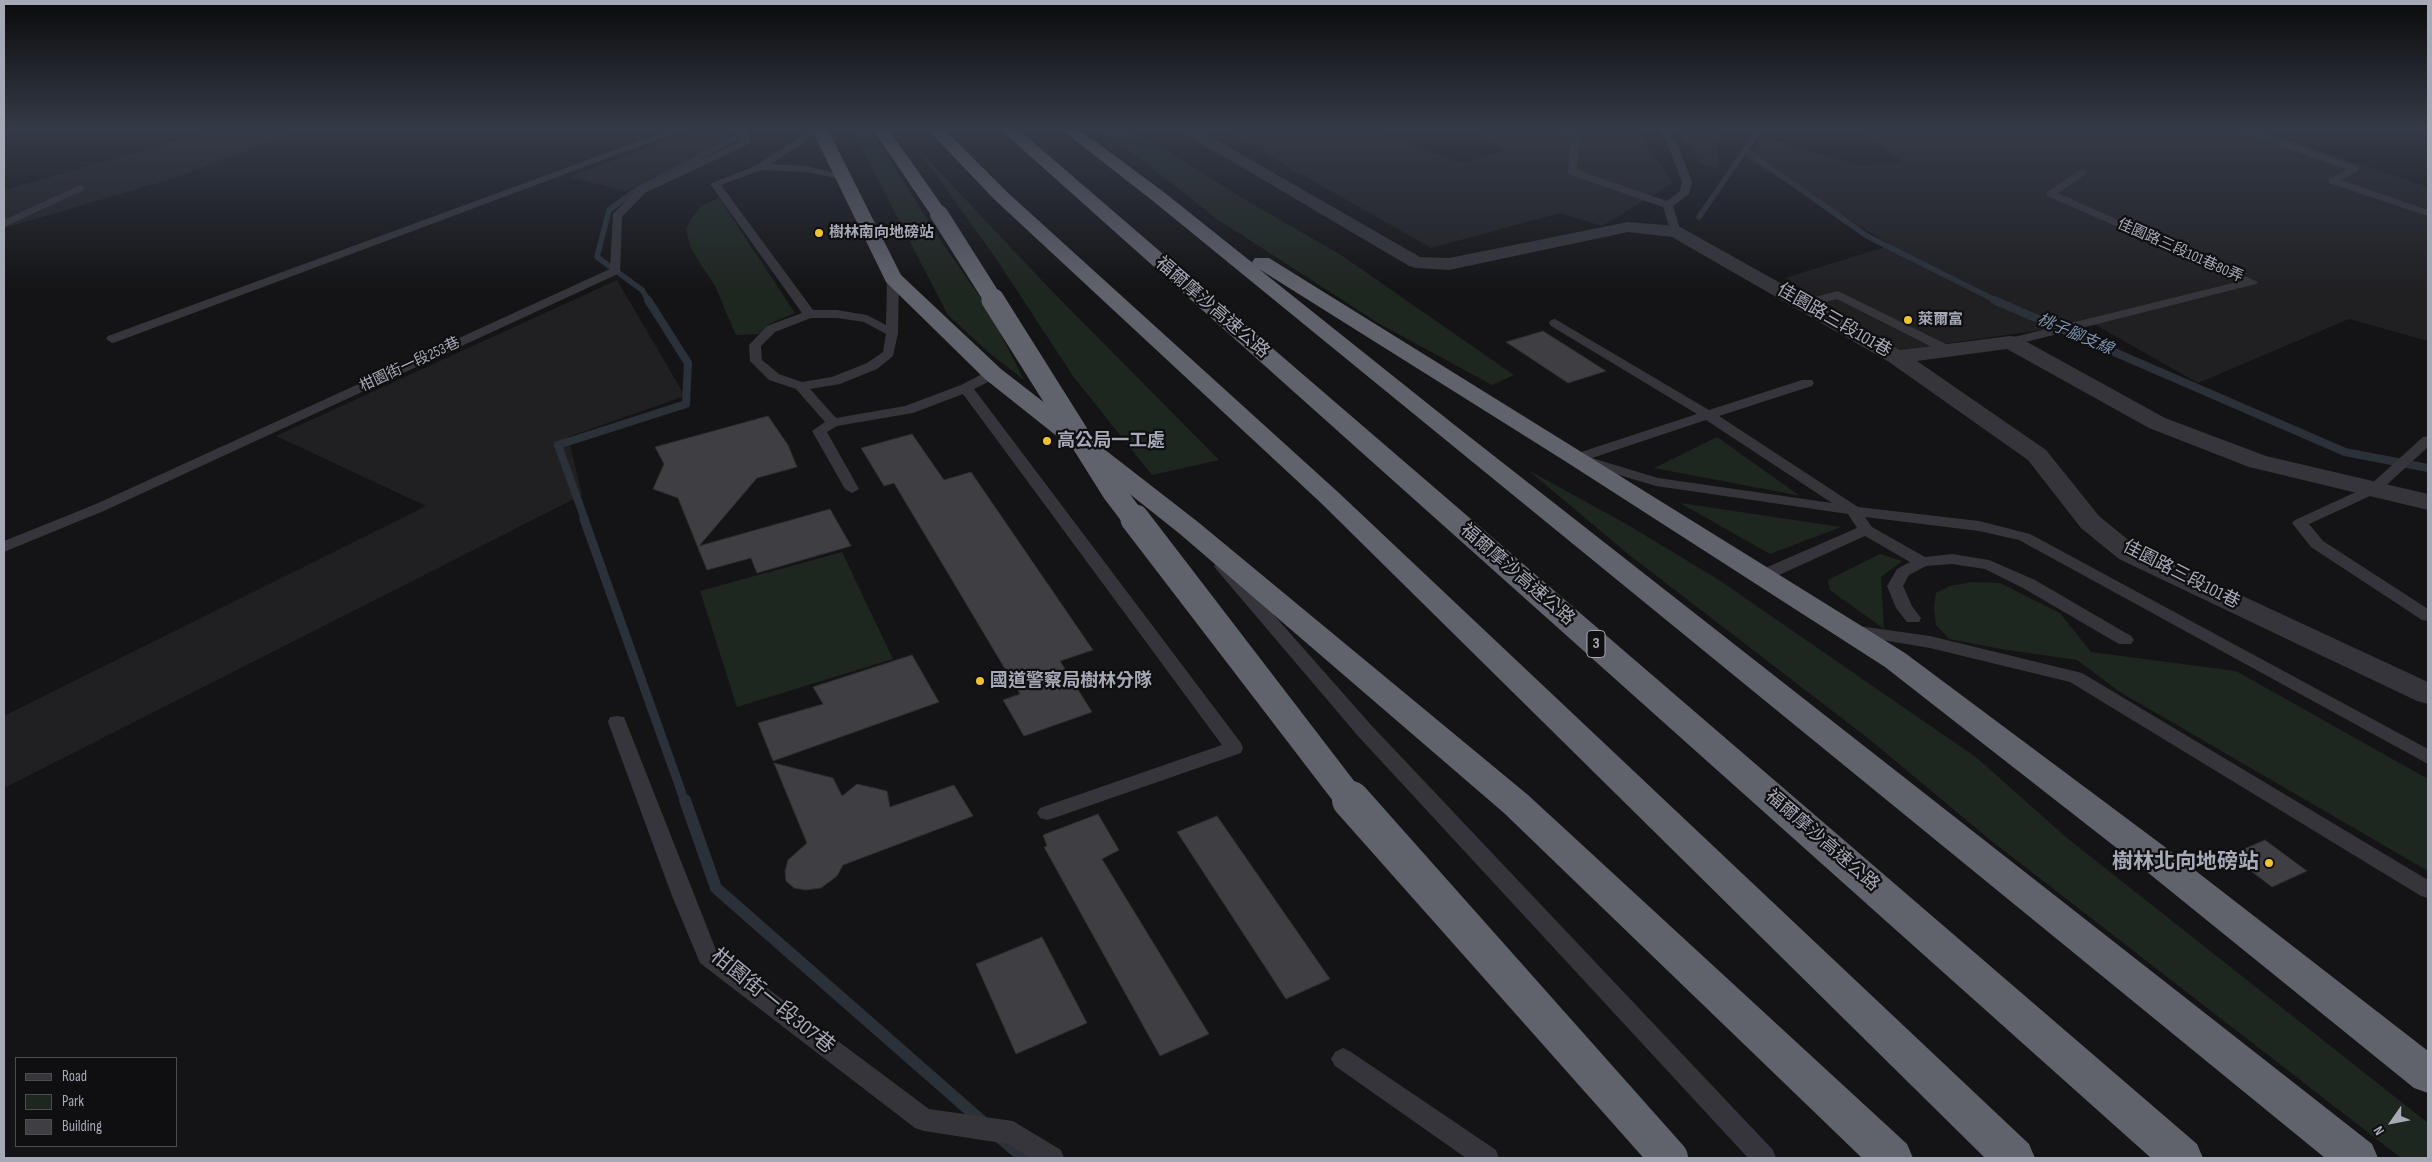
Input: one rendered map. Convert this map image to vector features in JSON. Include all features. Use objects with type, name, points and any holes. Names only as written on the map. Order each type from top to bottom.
[{"type":"highway","points":[[845,184],[893,278],[993,374],[1189,528],[1516,804],[1892,1158]]},
{"type":"highway","points":[[918,184],[1113,491],[1338,785],[1669,1158]]},
{"type":"highway","points":[[989,184],[1330,498],[2014,1158]]},
{"type":"highway","name":"福爾摩沙高速公路","points":[[1072,184],[2182,1158]]},
{"type":"highway","points":[[1142,184],[2357,1158]]},
{"type":"highway","points":[[1159,197],[1577,458],[1895,660],[2153,857],[2428,1076]]},
{"type":"street","name":"佳園路三段101巷","points":[[1281,184],[1416,262],[1449,264],[1628,227],[1676,232],[1897,357],[2037,455],[2090,522],[2128,553],[2428,694]]},
{"type":"street","name":"佳園路三段101巷80弄","points":[[1897,357],[2010,342]]},
{"type":"street","points":[[2010,342],[2157,423],[2258,462],[2428,502]]},
{"type":"lane","points":[[112,339],[531,184]]},
{"type":"lane","name":"柑園街一段253巷","points":[[4,547],[101,507],[616,271],[617,216],[641,191],[656,184]]},
{"type":"lane","points":[[715,184],[809,314]]},
{"type":"lane","points":[[1608,184],[1668,205]]},
{"type":"lane","points":[[1668,205],[1685,192],[1687,184]]},
{"type":"lane","name":"佳園路三段101巷80弄","points":[[2010,342],[2252,282],[2051,194],[2065,184]]},
{"type":"lane","points":[[2343,184],[2428,213]]},
{"type":"lane","points":[[4,224],[80,188]]},
{"type":"lane","points":[[1668,205],[1676,232]]},
{"type":"lane","points":[[892,333],[867,319],[837,314],[809,314],[771,329],[755,345],[756,360],[774,377],[801,386],[835,381],[872,366],[889,353],[892,333],[893,278]]},
{"type":"lane","points":[[1804,304],[1838,295],[1948,350]]},
{"type":"lane","points":[[1555,323],[1709,416],[1853,510],[1866,530],[1922,562]]},
{"type":"lane","points":[[852,489],[819,431],[833,423],[908,410],[966,388],[993,374]]},
{"type":"lane","points":[[1577,458],[1807,383]]},
{"type":"lane","points":[[801,386],[833,423]]},
{"type":"lane","points":[[966,388],[1234,748],[1047,813]]},
{"type":"lane","points":[[2428,440],[2374,489],[2300,523],[2317,544],[2428,616]]},
{"type":"lane","points":[[1577,458],[1656,482],[1978,526],[2024,537],[2071,560],[2428,757]]},
{"type":"lane","points":[[1189,528],[1365,731],[1764,1158]]},
{"type":"lane","points":[[1762,576],[1866,530]]},
{"type":"lane","points":[[1912,618],[1904,608],[1895,586],[1903,572],[1922,562],[1952,559],[1989,565],[2029,584],[2125,640]]},
{"type":"lane","points":[[1845,629],[1930,642],[2076,677],[2428,890]]},
{"type":"lane","name":"柑園街一段307巷","points":[[618,722],[683,896],[708,956],[924,1120],[1013,1133],[1052,1158]]},
{"type":"lane","points":[[1343,1059],[1487,1158]]},
{"type":"shaded area","points":[[24,184],[154,184],[4,228],[4,190]]},
{"type":"shaded area","points":[[598,184],[639,184],[625,191]]},
{"type":"shaded area","points":[[1319,184],[1671,184],[1602,226],[1560,213],[1431,248]]},
{"type":"shaded area","points":[[1789,184],[2420,184],[2428,187],[2428,341],[2349,319],[2198,383],[2092,323],[1900,350],[1785,278],[1891,245]]},
{"type":"shaded area","points":[[617,280],[685,396],[568,437],[582,495],[4,788],[4,716],[426,506],[276,436]]},
{"type":"green space","points":[[880,184],[905,184],[941,241],[987,307],[1024,380],[988,352],[948,315]]},
{"type":"green space","points":[[943,184],[951,184],[1050,289],[1219,460],[1152,475],[1073,376],[995,257]]},
{"type":"green space","points":[[1173,184],[1221,184],[1341,255],[1514,375],[1492,385],[1378,323],[1217,219]]},
{"type":"green space","points":[[719,198],[795,313],[769,324],[759,334],[736,335],[715,286],[691,249],[686,229],[691,219],[701,206]]},
{"type":"green space","points":[[1717,437],[1800,496],[1654,468]]},
{"type":"green space","points":[[1528,470],[1628,525],[1719,580],[1977,758],[2067,838],[2428,1123],[2428,1158],[2401,1158],[1989,839],[1869,739],[1628,554]]},
{"type":"green space","points":[[1680,503],[1841,527],[1770,554]]},
{"type":"green space","points":[[842,552],[893,659],[737,707],[700,591]]},
{"type":"green space","points":[[1880,554],[1902,561],[1881,577],[1884,629],[1830,590],[1828,580]]},
{"type":"green space","points":[[1972,582],[2000,583],[2060,613],[2091,652],[2236,671],[2428,779],[2428,871],[2120,692],[2077,660],[1949,639],[1936,625],[1934,607],[1936,593],[1950,586]]},
{"type":"building","points":[[1543,331],[1606,371],[1568,383],[1506,342]]},
{"type":"building","points":[[768,416],[788,445],[797,467],[757,478],[699,546],[830,509],[851,546],[757,573],[751,558],[707,570],[678,498],[653,489],[664,464],[655,447]]},
{"type":"building","points":[[912,434],[944,480],[971,472],[1093,650],[1060,661],[1092,712],[1024,736],[1003,700],[1020,694],[894,483],[884,486],[861,448]]},
{"type":"building","points":[[912,655],[939,702],[773,761],[758,723],[823,704],[813,687]]},
{"type":"building","points":[[774,763],[833,778],[842,796],[857,784],[887,791],[890,807],[954,785],[973,816],[843,865],[837,876],[821,888],[806,890],[794,888],[786,881],[785,871],[788,860],[807,843]]},
{"type":"building","points":[[1098,814],[1119,850],[1102,859],[1209,1034],[1160,1056],[1044,847],[1047,846],[1043,835]]},
{"type":"building","points":[[1217,816],[1330,979],[1286,999],[1177,832]]},
{"type":"building","name":"樹林北向地磅站","points":[[2265,840],[2307,871],[2272,887],[2230,855]]},
{"type":"building","points":[[1042,937],[1087,1023],[1016,1054],[976,964]]},
{"type":"waterway","points":[[646,184],[609,210],[597,257],[642,290],[649,301]]},
{"type":"waterway","points":[[1699,217],[1722,184]]},
{"type":"waterway","name":"桃子腳支線","points":[[1794,184],[1867,236],[1997,301]]},
{"type":"waterway","points":[[585,520],[558,445],[686,404],[688,363],[648,300]]},
{"type":"waterway","name":"桃子腳支線","points":[[1994,300],[2345,452],[2428,468]]},
{"type":"waterway","points":[[584,519],[685,802]]},
{"type":"waterway","points":[[685,800],[716,888],[984,1123]]},
{"type":"waterway","points":[[999,1137],[1024,1158]]},
{"type":"place","name":"樹林南向地磅站","points":[[819,233]]},
{"type":"place","name":"萊爾富","points":[[1908,320]]},
{"type":"place","name":"高公局一工處","points":[[1047,441]]},
{"type":"place","name":"國道警察局樹林分隊","points":[[980,681]]},
{"type":"place","name":"樹林北向地磅站","points":[[2269,863]]}]
